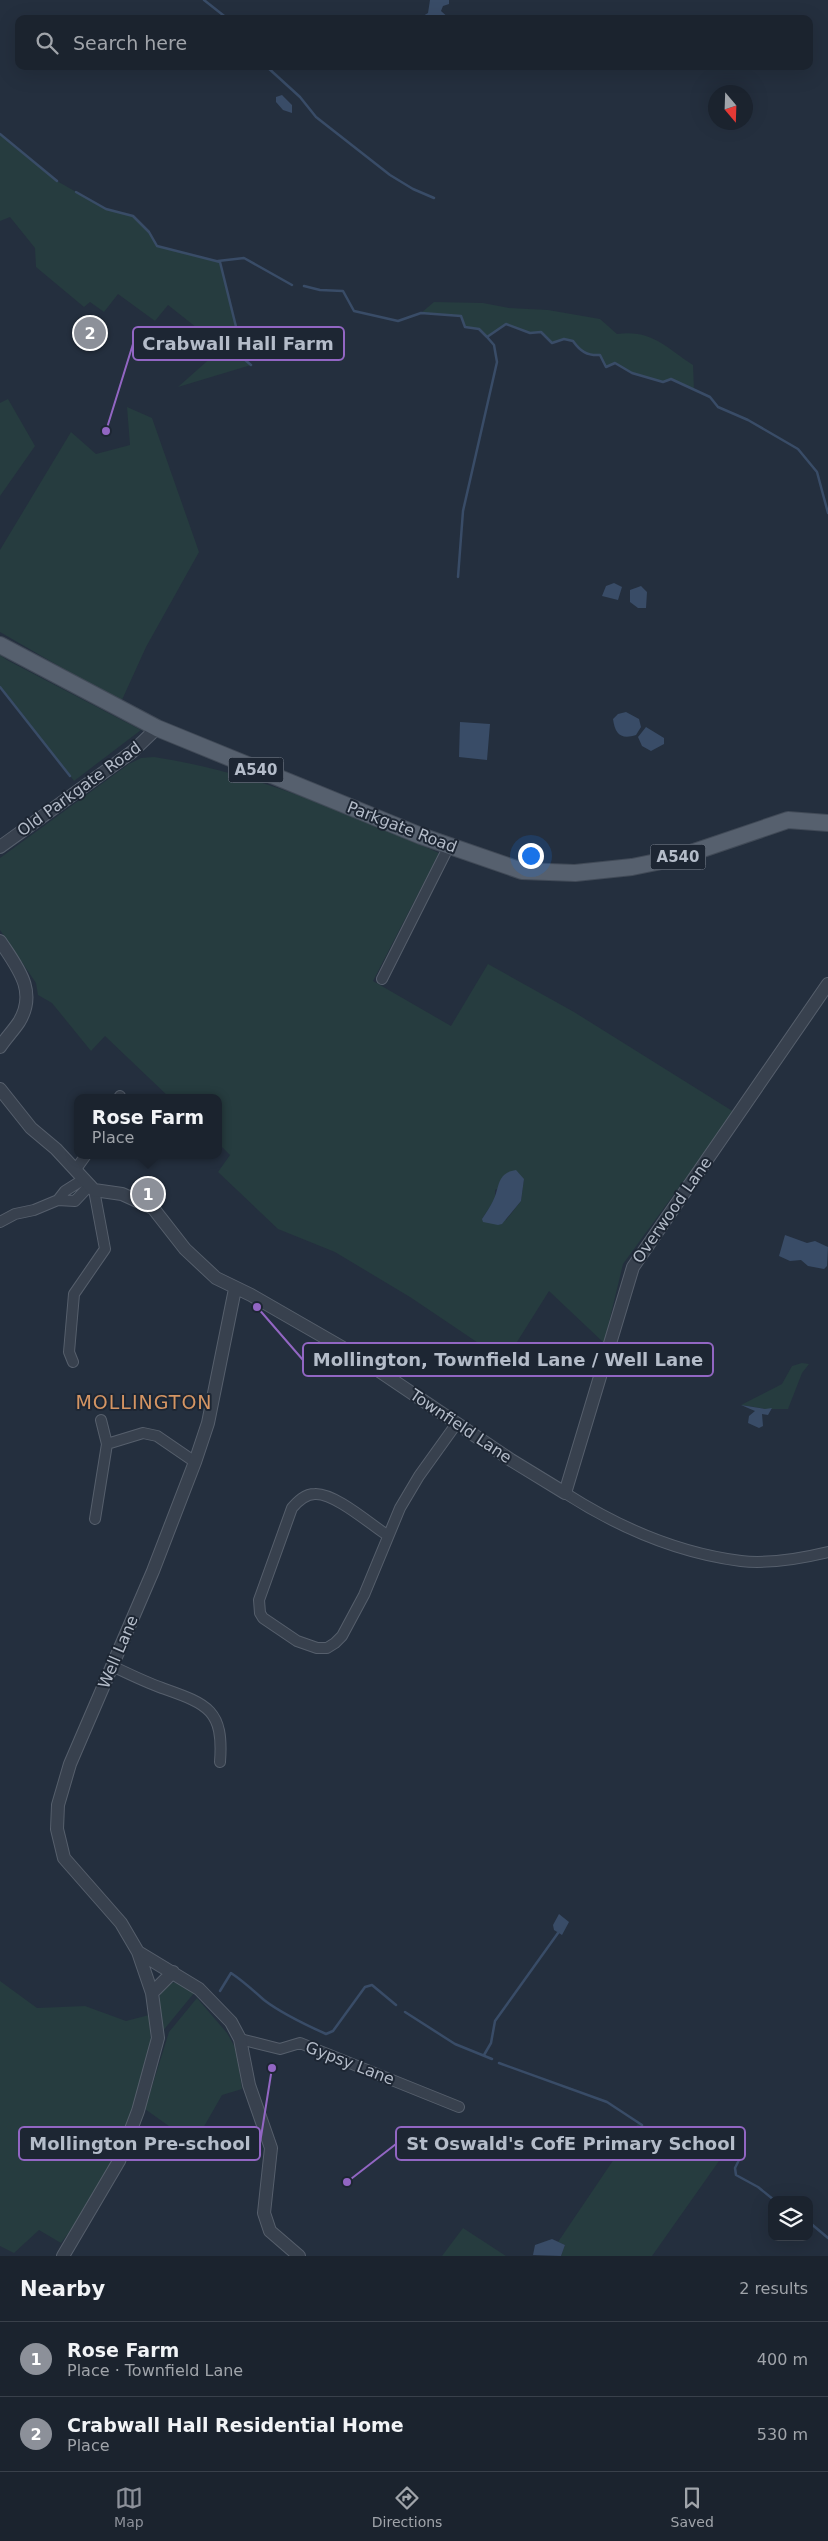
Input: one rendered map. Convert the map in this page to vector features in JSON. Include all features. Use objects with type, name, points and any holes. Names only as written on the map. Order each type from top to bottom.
[{"type":"main road","name":"Parkgate Road","points":[[0,645],[157,728],[449,846],[522,871],[575,872],[632,867],[676,858],[788,820],[828,823]]},
{"type":"street","name":"Old Parkgate Road","points":[[0,847],[132,752],[157,728]]},
{"type":"street","points":[[382,979],[449,846]]},
{"type":"street","points":[[0,941],[24,979],[28,993],[24,1011],[0,1047]]},
{"type":"street","name":"Overwood Lane","points":[[564,1493],[632,1267],[828,984]]},
{"type":"street","points":[[0,1089],[31,1128],[86,1181]]},
{"type":"street","points":[[73,1362],[69,1352],[74,1294],[105,1249],[86,1181],[86,1159]]},
{"type":"street","points":[[2,1224],[16,1214],[34,1210],[58,1200],[75,1201],[86,1181]]},
{"type":"street","name":"Townfield Lane","points":[[86,1181],[153,1208],[185,1248],[216,1278],[235,1289],[251,1295],[357,1356],[510,1460],[598,1514],[633,1531],[687,1550],[742,1561],[806,1557],[828,1552]]},
{"type":"street","name":"Well Lane","points":[[63,2256],[119,2161],[138,2111],[158,2038],[152,1993],[138,1952],[121,1923],[64,1858],[57,1829],[58,1805],[70,1764],[153,1571],[195,1462],[208,1422],[235,1289]]},
{"type":"street","points":[[94,1519],[107,1444],[101,1420]]},
{"type":"street","points":[[387,1535],[338,1502],[324,1495],[315,1494],[299,1500],[292,1508],[259,1600],[260,1613],[263,1618],[297,1641],[317,1648],[327,1648],[342,1636],[364,1595],[386,1547],[387,1535],[419,1476],[457,1423]]},
{"type":"street","points":[[107,1444],[143,1433],[157,1436],[195,1462]]},
{"type":"street","points":[[112,1666],[146,1682],[196,1700],[210,1710],[218,1722],[222,1741],[220,1762]]},
{"type":"street","points":[[138,1952],[199,1989],[221,2009],[240,2039],[250,2085],[271,2148],[264,2213],[270,2231],[299,2256]]},
{"type":"street","points":[[152,1993],[173,1972]]},
{"type":"street","name":"Gypsy Lane","points":[[240,2039],[280,2049],[300,2043],[459,2107]]},
{"type":"green space","points":[[0,134],[57,181],[106,209],[133,216],[149,232],[157,246],[220,262],[244,359],[251,365],[178,387],[214,355],[211,339],[168,305],[155,321],[118,294],[104,312],[90,302],[84,307],[36,267],[35,248],[10,217],[0,221]]},
{"type":"green space","points":[[434,302],[483,303],[509,308],[548,310],[600,319],[617,334],[639,334],[658,341],[693,365],[694,390],[671,379],[663,382],[632,373],[615,363],[606,367],[600,355],[591,355],[584,352],[573,341],[564,339],[552,343],[541,332],[530,333],[506,324],[487,337],[479,329],[465,327],[460,316],[421,313]]},
{"type":"green space","points":[[8,399],[35,446],[0,496],[0,403]]},
{"type":"green space","points":[[127,407],[152,418],[199,552],[146,647],[121,702],[0,632],[0,550],[71,432],[96,454],[130,445]]},
{"type":"green space","points":[[0,655],[141,730],[74,781],[0,687]]},
{"type":"green space","points":[[154,757],[191,764],[264,783],[370,823],[439,853],[373,981],[451,1026],[488,964],[574,1012],[734,1112],[623,1264],[604,1343],[549,1291],[505,1361],[410,1297],[335,1252],[278,1229],[218,1172],[230,1155],[222,1147],[222,1094],[166,1094],[105,1036],[91,1051],[52,1003],[38,995],[36,983],[0,930],[0,858],[129,764],[141,758]],"holes":[[[524,1179],[521,1201],[506,1220],[482,1219],[495,1199],[495,1190]]]},
{"type":"green space","points":[[802,1363],[809,1364],[802,1373],[788,1409],[765,1409],[741,1405],[782,1384],[792,1366]]},
{"type":"green space","points":[[0,1981],[37,2008],[85,2006],[126,2021],[149,2015],[151,2043],[128,2127],[112,2162],[84,2212],[61,2243],[39,2230],[14,2253],[0,2246]]},
{"type":"green space","points":[[178,1982],[194,1993],[162,2032],[159,2009],[161,1994],[169,1984]]},
{"type":"green space","points":[[197,1998],[227,2033],[236,2049],[242,2089],[222,2095],[194,2144],[145,2109],[169,2032]]},
{"type":"green space","points":[[639,2122],[669,2143],[719,2161],[652,2256],[561,2256],[565,2245],[558,2242]]},
{"type":"green space","points":[[463,2228],[506,2256],[442,2256]]},
{"type":"water","points":[[430,0],[449,0],[449,4],[443,6],[441,11],[446,15],[425,15],[428,13]]},
{"type":"water","points":[[282,95],[292,105],[292,113],[283,110],[276,102],[276,97]]},
{"type":"water","points":[[614,583],[622,587],[618,600],[602,596],[606,586]]},
{"type":"water","points":[[641,586],[647,592],[646,608],[638,608],[630,602],[630,590]]},
{"type":"water","points":[[626,712],[639,719],[641,727],[636,735],[626,737],[615,729],[613,719],[618,714]]},
{"type":"water","points":[[460,722],[490,724],[487,760],[459,757]]},
{"type":"water","points":[[646,727],[664,738],[664,744],[651,751],[642,746],[638,737]]},
{"type":"water","points":[[516,1170],[524,1179],[521,1201],[502,1224],[483,1222],[482,1219],[493,1201],[502,1178],[505,1174]]},
{"type":"water","points":[[785,1235],[807,1243],[815,1241],[828,1247],[827,1266],[824,1269],[808,1266],[801,1260],[790,1261],[779,1256]]},
{"type":"water","points":[[741,1405],[765,1409],[772,1408],[768,1415],[762,1414],[763,1426],[759,1428],[748,1423],[749,1416],[755,1411]]},
{"type":"water","points":[[559,1914],[569,1922],[562,1935],[554,1930],[553,1925]]},
{"type":"water","points":[[552,2239],[565,2245],[561,2256],[533,2255],[535,2245]]},
{"type":"waterway","points":[[204,0],[223,15]]},
{"type":"waterway","points":[[270,70],[300,97],[316,117],[390,175],[413,189],[434,198]]},
{"type":"waterway","points":[[0,134],[57,181]]},
{"type":"waterway","points":[[76,192],[106,209],[133,216],[149,232],[157,246],[220,262],[244,359],[251,365]]},
{"type":"waterway","points":[[218,261],[244,258],[292,285]]},
{"type":"waterway","points":[[304,286],[320,290],[343,291],[354,311],[398,321],[421,313],[461,316],[465,327],[479,329],[487,337],[506,324],[530,333],[541,332],[552,343],[564,339],[573,341],[584,352],[591,355],[600,355],[606,367],[615,363],[632,373],[663,382],[671,379],[710,397],[718,407],[748,420],[798,449],[817,472],[828,513]]},
{"type":"waterway","points":[[458,577],[463,511],[497,362],[494,345],[487,337]]},
{"type":"waterway","points":[[0,687],[70,776]]},
{"type":"waterway","points":[[484,2055],[491,2043],[495,2021],[558,1933]]},
{"type":"waterway","points":[[220,1991],[231,1973],[278,2010],[326,2034],[333,2031],[365,1987],[372,1985],[396,2005]]},
{"type":"waterway","points":[[405,2012],[455,2044],[492,2059]]},
{"type":"waterway","points":[[499,2063],[607,2102],[642,2125]]},
{"type":"waterway","points":[[739,2160],[735,2168],[736,2175],[758,2187],[769,2196]]},
{"type":"waterway","points":[[813,2225],[828,2238]]},
{"type":"place","name":"Crabwall Hall Residential Home","points":[[90,333]]},
{"type":"place","name":"Crabwall Hall Farm","points":[[106,431]]},
{"type":"place","name":"Rose Farm","points":[[148,1194]]},
{"type":"place","name":"Mollington, Townfield Lane / Well Lane","points":[[257,1307]]},
{"type":"place","name":"Mollington Pre-school","points":[[272,2068]]},
{"type":"place","name":"St Oswald's CofE Primary School","points":[[347,2182]]},
{"type":"district","name":"MOLLINGTON","points":[[144,1402]]}]
